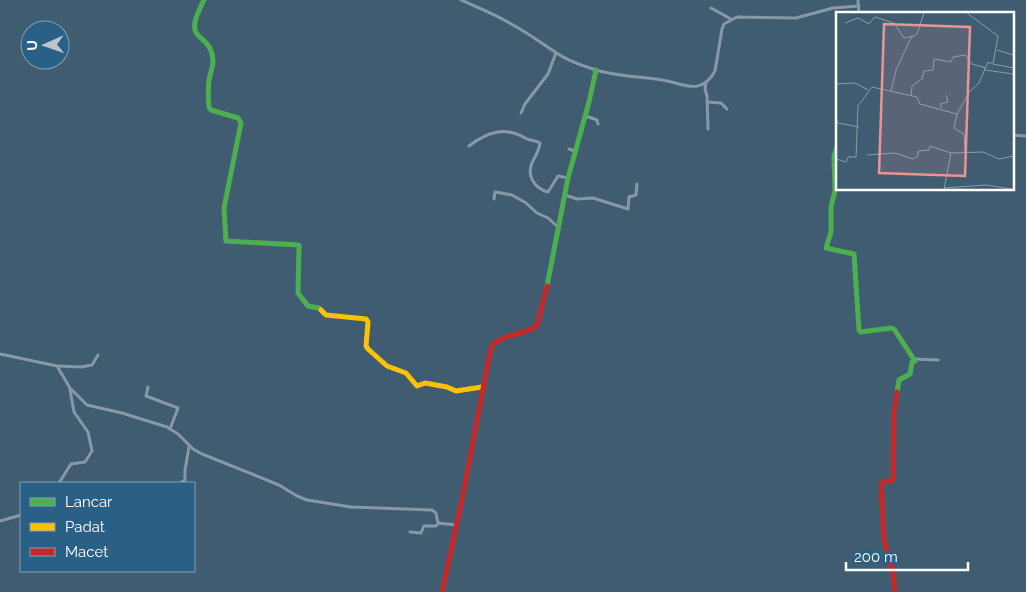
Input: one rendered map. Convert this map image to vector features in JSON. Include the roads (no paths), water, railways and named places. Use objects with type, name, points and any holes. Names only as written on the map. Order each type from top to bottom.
[{"type":"street","points":[[204,0],[192,28],[194,33],[207,44],[213,59],[209,81],[209,107],[211,110],[238,118],[241,121],[224,211],[226,240],[229,242],[299,245],[298,294],[308,306],[319,308],[326,315],[367,320],[366,346],[368,349],[387,366],[406,372],[418,386],[425,383],[456,391],[482,387]]},
{"type":"street","points":[[462,0],[512,24],[573,62],[596,70],[622,76],[662,80],[682,86],[693,87],[706,82]]},
{"type":"street","points":[[858,0],[859,12]]},
{"type":"street","points":[[708,129],[706,82],[715,70],[723,26],[731,19],[746,17],[796,18],[833,8],[859,6]]},
{"type":"street","points":[[711,8],[731,19]]},
{"type":"street","points":[[521,113],[525,104],[548,74],[556,53]]},
{"type":"street","points":[[442,592],[491,346],[494,341],[509,335],[533,330],[537,325],[559,227],[564,195],[586,116],[596,70]]},
{"type":"street","points":[[707,102],[720,103],[726,106],[727,109]]},
{"type":"street","points":[[586,116],[597,120],[598,124]]},
{"type":"street","points":[[469,146],[482,136],[490,133],[520,134],[540,144],[531,168],[533,182],[536,186],[548,192],[558,176],[568,178]]},
{"type":"street","points":[[569,148],[576,151]]},
{"type":"street","points":[[836,150],[834,156],[835,185],[831,207],[831,232],[826,248],[854,254],[860,331],[894,329],[914,359]]},
{"type":"street","points":[[564,195],[577,199],[593,198],[628,209],[629,197],[636,195],[637,184]]},
{"type":"street","points":[[494,199],[496,192],[511,194],[559,227]]},
{"type":"street","points":[[0,354],[57,366],[81,367],[92,365],[98,355]]},
{"type":"street","points":[[914,359],[938,360]]},
{"type":"street","points":[[895,592],[894,573],[884,540],[881,485],[883,481],[893,479],[892,450],[896,395],[900,379],[910,374],[914,359]]},
{"type":"street","points":[[57,366],[70,388],[82,400],[94,408],[122,413],[170,429],[202,454],[263,478],[307,500],[352,507],[432,510],[436,513],[437,522],[440,523]]},
{"type":"street","points":[[148,387],[146,396],[178,408],[170,429]]},
{"type":"street","points":[[60,482],[71,464],[85,462],[92,451],[88,432],[74,412],[70,388]]},
{"type":"street","points":[[182,482],[185,480],[190,446]]},
{"type":"street","points":[[0,521],[20,515]]},
{"type":"street","points":[[410,532],[422,532],[424,526],[436,526],[440,523],[456,525]]}]
